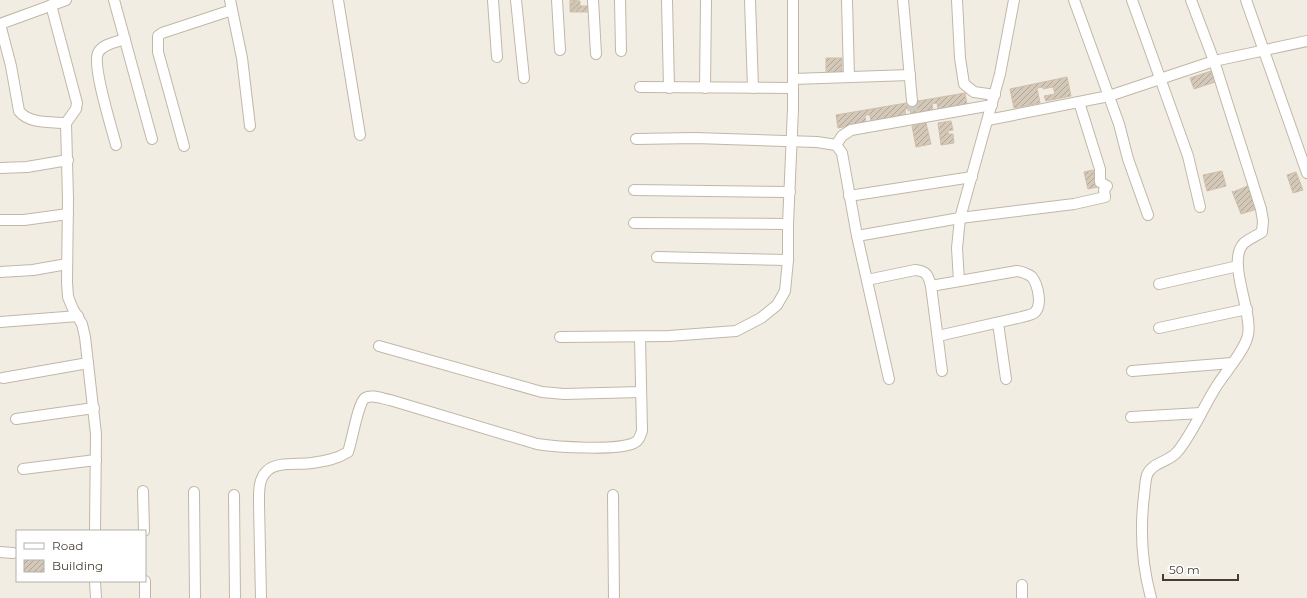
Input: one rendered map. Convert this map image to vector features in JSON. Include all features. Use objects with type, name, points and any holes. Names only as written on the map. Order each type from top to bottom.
[{"type":"street","points":[[66,0],[0,24],[8,53],[19,111],[23,117],[32,120],[66,123]]},
{"type":"street","points":[[114,0],[152,139]]},
{"type":"street","points":[[338,0],[360,135]]},
{"type":"street","points":[[492,0],[497,57]]},
{"type":"street","points":[[516,0],[524,78]]},
{"type":"street","points":[[557,0],[560,50]]},
{"type":"street","points":[[593,0],[596,54]]},
{"type":"street","points":[[620,0],[621,51]]},
{"type":"street","points":[[667,0],[669,88]]},
{"type":"street","points":[[706,0],[706,88]]},
{"type":"street","points":[[750,0],[752,88]]},
{"type":"street","points":[[560,337],[640,336],[736,331],[761,318],[777,305],[785,290],[788,260],[793,84],[793,0]]},
{"type":"street","points":[[847,0],[850,77]]},
{"type":"street","points":[[904,0],[912,101]]},
{"type":"street","points":[[957,0],[960,58],[964,84],[974,92],[994,100]]},
{"type":"street","points":[[959,281],[956,248],[960,218],[994,100],[1014,0]]},
{"type":"street","points":[[1074,0],[1109,96],[1148,215]]},
{"type":"street","points":[[1132,0],[1188,156],[1200,207]]},
{"type":"street","points":[[1151,598],[1147,582],[1142,533],[1142,514],[1147,474],[1152,468],[1177,453],[1248,335],[1247,309],[1238,266],[1239,250],[1245,242],[1262,232],[1263,221],[1261,209],[1214,61],[1191,0]]},
{"type":"street","points":[[1246,0],[1307,174]]},
{"type":"street","points":[[51,5],[77,103],[76,109],[66,123],[68,160],[68,297],[78,316],[85,337],[94,408],[96,434],[96,460],[94,476],[95,530]]},
{"type":"street","points":[[184,146],[158,52],[158,36],[231,5],[242,58],[250,126]]},
{"type":"street","points":[[116,145],[99,80],[97,66],[98,54],[103,47],[125,40]]},
{"type":"street","points":[[988,120],[1109,96],[1214,61],[1264,49],[1307,41]]},
{"type":"street","points":[[640,87],[752,88],[850,77],[910,75]]},
{"type":"street","points":[[836,145],[842,136],[852,130],[994,100]]},
{"type":"street","points":[[857,236],[960,218],[1074,204],[1105,197],[1104,190],[1107,186],[1100,182],[1100,169],[1079,102]]},
{"type":"street","points":[[636,139],[695,138],[828,142],[836,145],[842,153],[866,280],[889,379]]},
{"type":"street","points":[[0,168],[27,168],[68,160]]},
{"type":"street","points":[[850,196],[972,177]]},
{"type":"street","points":[[634,190],[790,192]]},
{"type":"street","points":[[0,220],[24,220],[68,214]]},
{"type":"street","points":[[634,222],[788,224]]},
{"type":"street","points":[[657,257],[788,260]]},
{"type":"street","points":[[0,272],[33,270],[67,264]]},
{"type":"street","points":[[1159,284],[1238,266]]},
{"type":"street","points":[[866,280],[915,270],[923,271],[928,274],[931,286],[942,371]]},
{"type":"street","points":[[931,286],[1018,271],[1026,273],[1033,279],[1038,290],[1039,304],[1035,312],[938,336]]},
{"type":"street","points":[[1159,328],[1247,309]]},
{"type":"street","points":[[0,322],[78,316]]},
{"type":"street","points":[[998,322],[1006,379]]},
{"type":"street","points":[[261,598],[259,488],[262,477],[267,470],[278,466],[324,461],[341,456],[348,452],[361,404],[366,398],[373,397],[390,400],[537,444],[571,448],[621,446],[634,443],[639,439],[642,431],[640,336]]},
{"type":"street","points":[[379,346],[542,392],[564,394],[641,392]]},
{"type":"street","points":[[3,378],[88,363]]},
{"type":"street","points":[[1132,371],[1232,363]]},
{"type":"street","points":[[16,420],[94,408]]},
{"type":"street","points":[[1131,417],[1201,413]]},
{"type":"street","points":[[23,469],[96,460]]},
{"type":"street","points":[[143,491],[144,530]]},
{"type":"street","points":[[194,492],[195,598]]},
{"type":"street","points":[[234,495],[235,598]]},
{"type":"street","points":[[613,495],[614,598]]},
{"type":"street","points":[[0,552],[13,553]]},
{"type":"street","points":[[95,582],[96,598]]},
{"type":"street","points":[[144,582],[145,598]]},
{"type":"street","points":[[1022,584],[1022,598]]},
{"type":"building","points":[[570,0],[580,1],[580,6],[589,6],[589,12],[570,12]]},
{"type":"building","points":[[573,2],[575,2],[575,7],[579,7],[579,9],[573,9]]},
{"type":"building","points":[[826,58],[842,58],[842,73],[826,73]]},
{"type":"building","points":[[1211,71],[1215,82],[1194,89],[1190,78]]},
{"type":"building","points":[[1067,77],[1071,96],[1046,101],[1044,96],[1055,94],[1053,87],[1043,89],[1043,87],[1037,88],[1040,103],[1014,108],[1010,89]]},
{"type":"building","points":[[965,93],[967,105],[938,110],[937,103],[932,104],[933,111],[911,114],[910,108],[905,109],[906,117],[871,123],[870,115],[865,115],[866,123],[838,128],[836,115]]},
{"type":"building","points":[[951,121],[953,130],[948,131],[948,134],[953,134],[954,143],[941,145],[938,123]]},
{"type":"building","points":[[926,123],[931,144],[916,147],[912,126]]},
{"type":"building","points":[[1093,170],[1097,187],[1088,189],[1084,172]]},
{"type":"building","points":[[1222,171],[1226,186],[1207,191],[1203,175]]},
{"type":"building","points":[[1296,172],[1303,190],[1293,193],[1287,175]]},
{"type":"building","points":[[1250,185],[1257,209],[1241,214],[1232,191],[1233,192]]},
{"type":"tunnel","points":[[912,101],[913,116]]}]
